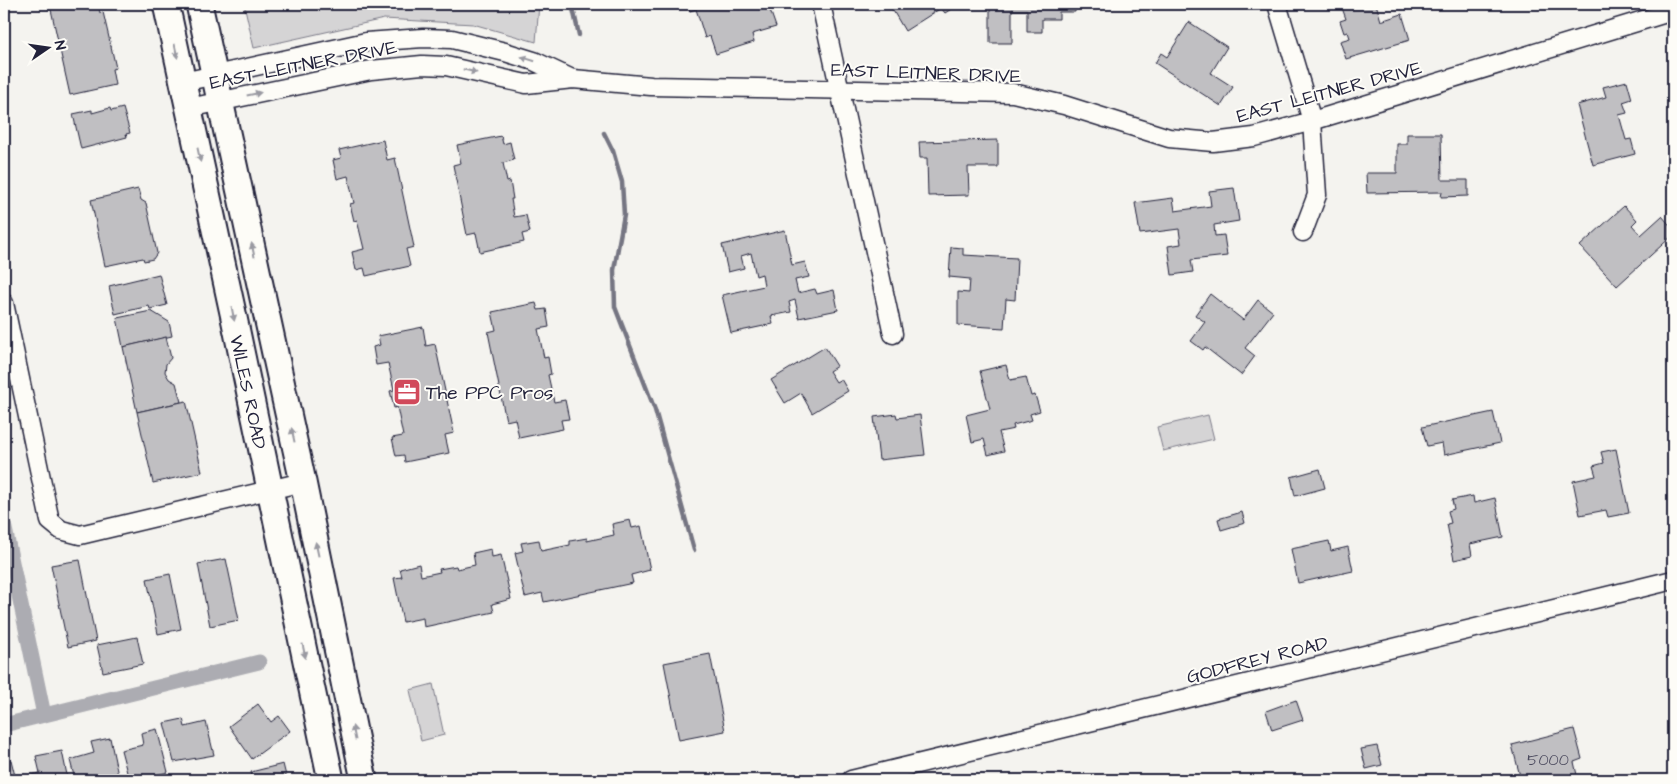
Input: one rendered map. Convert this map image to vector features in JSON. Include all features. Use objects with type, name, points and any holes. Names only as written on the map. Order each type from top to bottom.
[{"type":"main road","name":"WILES ROAD","points":[[166,4],[331,780]]},
{"type":"main road","name":"WILES ROAD","points":[[199,4],[303,482],[364,780]]},
{"type":"street","points":[[821,4],[893,334]]},
{"type":"street","points":[[1277,4],[1312,121],[1317,195],[1303,232]]},
{"type":"street","name":"EAST LEITNER DRIVE","points":[[189,108],[371,70],[422,65],[446,66],[526,84],[573,79],[652,86],[1013,94],[1071,107],[1170,138],[1213,142],[1254,137],[1312,121],[1673,11]]},
{"type":"street","name":"EAST LEITNER DRIVE","points":[[183,82],[366,42],[423,38],[452,39],[505,52],[534,61],[573,79]]},
{"type":"street","points":[[422,65],[423,38]]},
{"type":"street","points":[[305,55],[311,82]]},
{"type":"street","points":[[4,303],[50,521],[61,530],[80,534],[303,482]]},
{"type":"street","name":"GODFREY ROAD","points":[[850,780],[1673,580]]},
{"type":"shaded area","points":[[244,4],[539,4],[536,42],[473,24],[384,19],[254,48]]},
{"type":"shaded area","points":[[1208,415],[1214,439],[1163,451],[1157,427]]},
{"type":"shaded area","points":[[433,684],[444,735],[421,741],[410,690]]},
{"type":"building","points":[[98,4],[100,13],[103,12],[116,68],[112,69],[115,85],[70,95],[50,5]]},
{"type":"building","points":[[687,4],[758,4],[760,10],[769,7],[776,27],[752,34],[754,42],[716,54],[710,36],[705,38],[696,9],[690,11]]},
{"type":"building","points":[[900,4],[959,4],[945,13],[941,8],[905,31],[892,9]]},
{"type":"building","points":[[990,4],[1075,4],[1075,12],[1059,12],[1059,19],[1042,19],[1042,32],[1027,32],[1027,10],[1012,10],[1012,43],[990,43]]},
{"type":"building","points":[[1376,4],[1381,21],[1402,14],[1410,40],[1346,59],[1340,41],[1350,38],[1348,32],[1344,33],[1340,21],[1346,19],[1341,5]]},
{"type":"building","points":[[1189,22],[1227,47],[1211,73],[1233,87],[1221,106],[1155,63],[1161,53],[1167,57]]},
{"type":"building","points":[[1627,81],[1632,99],[1623,102],[1627,113],[1619,115],[1626,140],[1631,139],[1635,154],[1593,165],[1577,105],[1606,97],[1603,87]]},
{"type":"building","points":[[110,108],[111,111],[123,108],[130,133],[126,134],[127,137],[81,149],[73,114],[92,110],[92,113]]},
{"type":"building","points":[[1407,134],[1441,134],[1442,180],[1468,180],[1468,196],[1441,197],[1442,192],[1367,193],[1366,173],[1397,173],[1397,144],[1407,144]]},
{"type":"building","points":[[501,136],[503,144],[510,142],[514,160],[503,163],[507,182],[510,181],[514,217],[526,215],[530,232],[522,234],[524,242],[480,252],[476,233],[467,235],[453,165],[461,163],[457,145]]},
{"type":"building","points":[[383,140],[387,160],[395,158],[414,247],[406,249],[410,266],[366,276],[364,268],[356,270],[352,252],[364,249],[357,220],[354,221],[350,204],[354,203],[348,176],[337,179],[333,160],[341,158],[339,150]]},
{"type":"building","points":[[998,140],[998,167],[968,167],[969,195],[928,196],[927,158],[920,158],[919,142]]},
{"type":"building","points":[[1234,188],[1239,221],[1214,225],[1215,236],[1224,235],[1227,256],[1191,260],[1193,272],[1172,275],[1168,246],[1181,244],[1179,229],[1140,234],[1135,203],[1173,198],[1175,211],[1211,206],[1209,191]]},
{"type":"building","points":[[138,189],[141,200],[146,203],[157,253],[153,259],[144,261],[143,258],[105,266],[91,200]]},
{"type":"building","points":[[1624,206],[1637,220],[1632,225],[1641,235],[1662,216],[1673,229],[1673,235],[1617,286],[1580,246]]},
{"type":"building","points":[[785,230],[792,265],[805,262],[809,277],[795,280],[798,293],[815,289],[817,294],[834,290],[838,310],[799,318],[795,300],[789,302],[791,312],[771,316],[773,324],[731,333],[722,295],[764,286],[762,274],[756,276],[751,253],[741,256],[744,268],[728,272],[722,245]]},
{"type":"building","points":[[951,247],[963,248],[963,255],[1017,258],[1015,300],[1006,299],[1004,328],[958,325],[958,292],[969,293],[970,279],[949,277]]},
{"type":"building","points":[[159,274],[167,305],[150,309],[149,306],[115,314],[109,286]]},
{"type":"building","points":[[1210,294],[1243,320],[1258,300],[1273,312],[1245,348],[1255,356],[1241,375],[1205,347],[1203,350],[1191,341],[1205,322],[1195,315]]},
{"type":"building","points":[[536,303],[538,310],[546,309],[549,327],[538,329],[544,358],[548,357],[551,374],[548,375],[554,402],[565,400],[569,419],[561,420],[563,429],[519,438],[515,419],[506,421],[488,332],[496,330],[492,312]]},
{"type":"building","points":[[151,311],[169,322],[172,336],[123,347],[117,318]]},
{"type":"building","points":[[423,327],[426,346],[435,344],[454,433],[445,435],[449,453],[405,462],[404,455],[396,456],[392,438],[403,436],[397,407],[394,408],[390,391],[394,390],[388,363],[376,365],[373,347],[380,345],[378,336]]},
{"type":"building","points":[[166,337],[171,358],[166,364],[165,372],[169,379],[176,383],[181,402],[137,412],[123,347]]},
{"type":"building","points":[[825,347],[837,366],[829,371],[836,382],[841,379],[848,391],[812,413],[801,393],[785,403],[771,380]]},
{"type":"building","points":[[1006,365],[1010,380],[1026,377],[1031,396],[1035,395],[1040,411],[1030,414],[1032,420],[1013,425],[1014,429],[999,432],[1004,451],[988,455],[984,439],[972,442],[966,415],[990,409],[980,371]]},
{"type":"building","points":[[186,401],[202,472],[153,483],[137,412]]},
{"type":"building","points":[[1493,412],[1500,443],[1444,455],[1442,443],[1427,446],[1422,427]]},
{"type":"building","points":[[896,414],[897,418],[920,415],[925,455],[879,460],[874,417]]},
{"type":"building","points":[[1616,449],[1629,513],[1608,517],[1606,510],[1580,515],[1573,481],[1596,476],[1593,466],[1604,463],[1601,452]]},
{"type":"building","points":[[1320,469],[1325,488],[1295,496],[1291,477]]},
{"type":"building","points":[[1473,496],[1474,503],[1495,498],[1503,537],[1470,544],[1472,556],[1454,560],[1447,524],[1451,523],[1448,511],[1454,509],[1452,500]]},
{"type":"building","points":[[1242,512],[1245,523],[1221,530],[1218,519]]},
{"type":"building","points":[[630,520],[632,528],[641,526],[650,570],[631,575],[633,583],[544,602],[542,593],[525,597],[515,553],[523,551],[521,543],[539,540],[541,551],[570,545],[570,541],[587,538],[587,541],[614,535],[612,524]]},
{"type":"building","points":[[1329,541],[1331,551],[1348,547],[1353,571],[1298,583],[1291,549]]},
{"type":"building","points":[[491,549],[492,557],[501,555],[511,599],[492,604],[494,612],[424,627],[423,618],[403,622],[394,578],[402,577],[400,569],[419,564],[421,576],[440,572],[439,569],[456,566],[457,569],[475,565],[473,553]]},
{"type":"building","points":[[226,559],[239,620],[210,626],[198,564]]},
{"type":"building","points":[[80,560],[96,641],[68,647],[51,565]]},
{"type":"building","points":[[170,574],[181,629],[158,634],[147,579]]},
{"type":"building","points":[[137,637],[143,664],[103,672],[97,645]]},
{"type":"building","points":[[710,654],[725,731],[679,740],[664,663]]},
{"type":"building","points":[[1296,700],[1303,720],[1272,730],[1266,711]]},
{"type":"building","points":[[258,704],[271,722],[279,716],[290,731],[252,759],[229,726]]},
{"type":"building","points":[[183,719],[185,727],[206,722],[214,755],[174,762],[164,723]]},
{"type":"building","points":[[157,729],[168,772],[144,778],[145,780],[129,780],[121,750],[143,745],[141,733]]},
{"type":"building","points":[[1574,729],[1582,759],[1574,762],[1577,775],[1558,780],[1521,780],[1512,745]]},
{"type":"building","points":[[110,738],[119,780],[75,780],[70,760],[94,753],[91,742]]},
{"type":"building","points":[[1377,746],[1382,765],[1366,769],[1361,749]]},
{"type":"building","points":[[62,751],[68,780],[23,780],[22,777],[40,773],[36,756]]},
{"type":"building","points":[[11,760],[16,780],[4,780],[4,762]]},
{"type":"building","points":[[283,764],[287,780],[253,780],[251,772]]},
{"type":"waterway","points":[[572,4],[579,35]]},
{"type":"waterway","points":[[604,133],[613,151],[622,182],[624,215],[614,270],[615,307],[655,410],[694,550]]},
{"type":"waterway","points":[[4,524],[44,715]]},
{"type":"waterway","points":[[4,725],[259,662]]},
{"type":"place","name":"The PPC Pros","points":[[407,392]]}]
